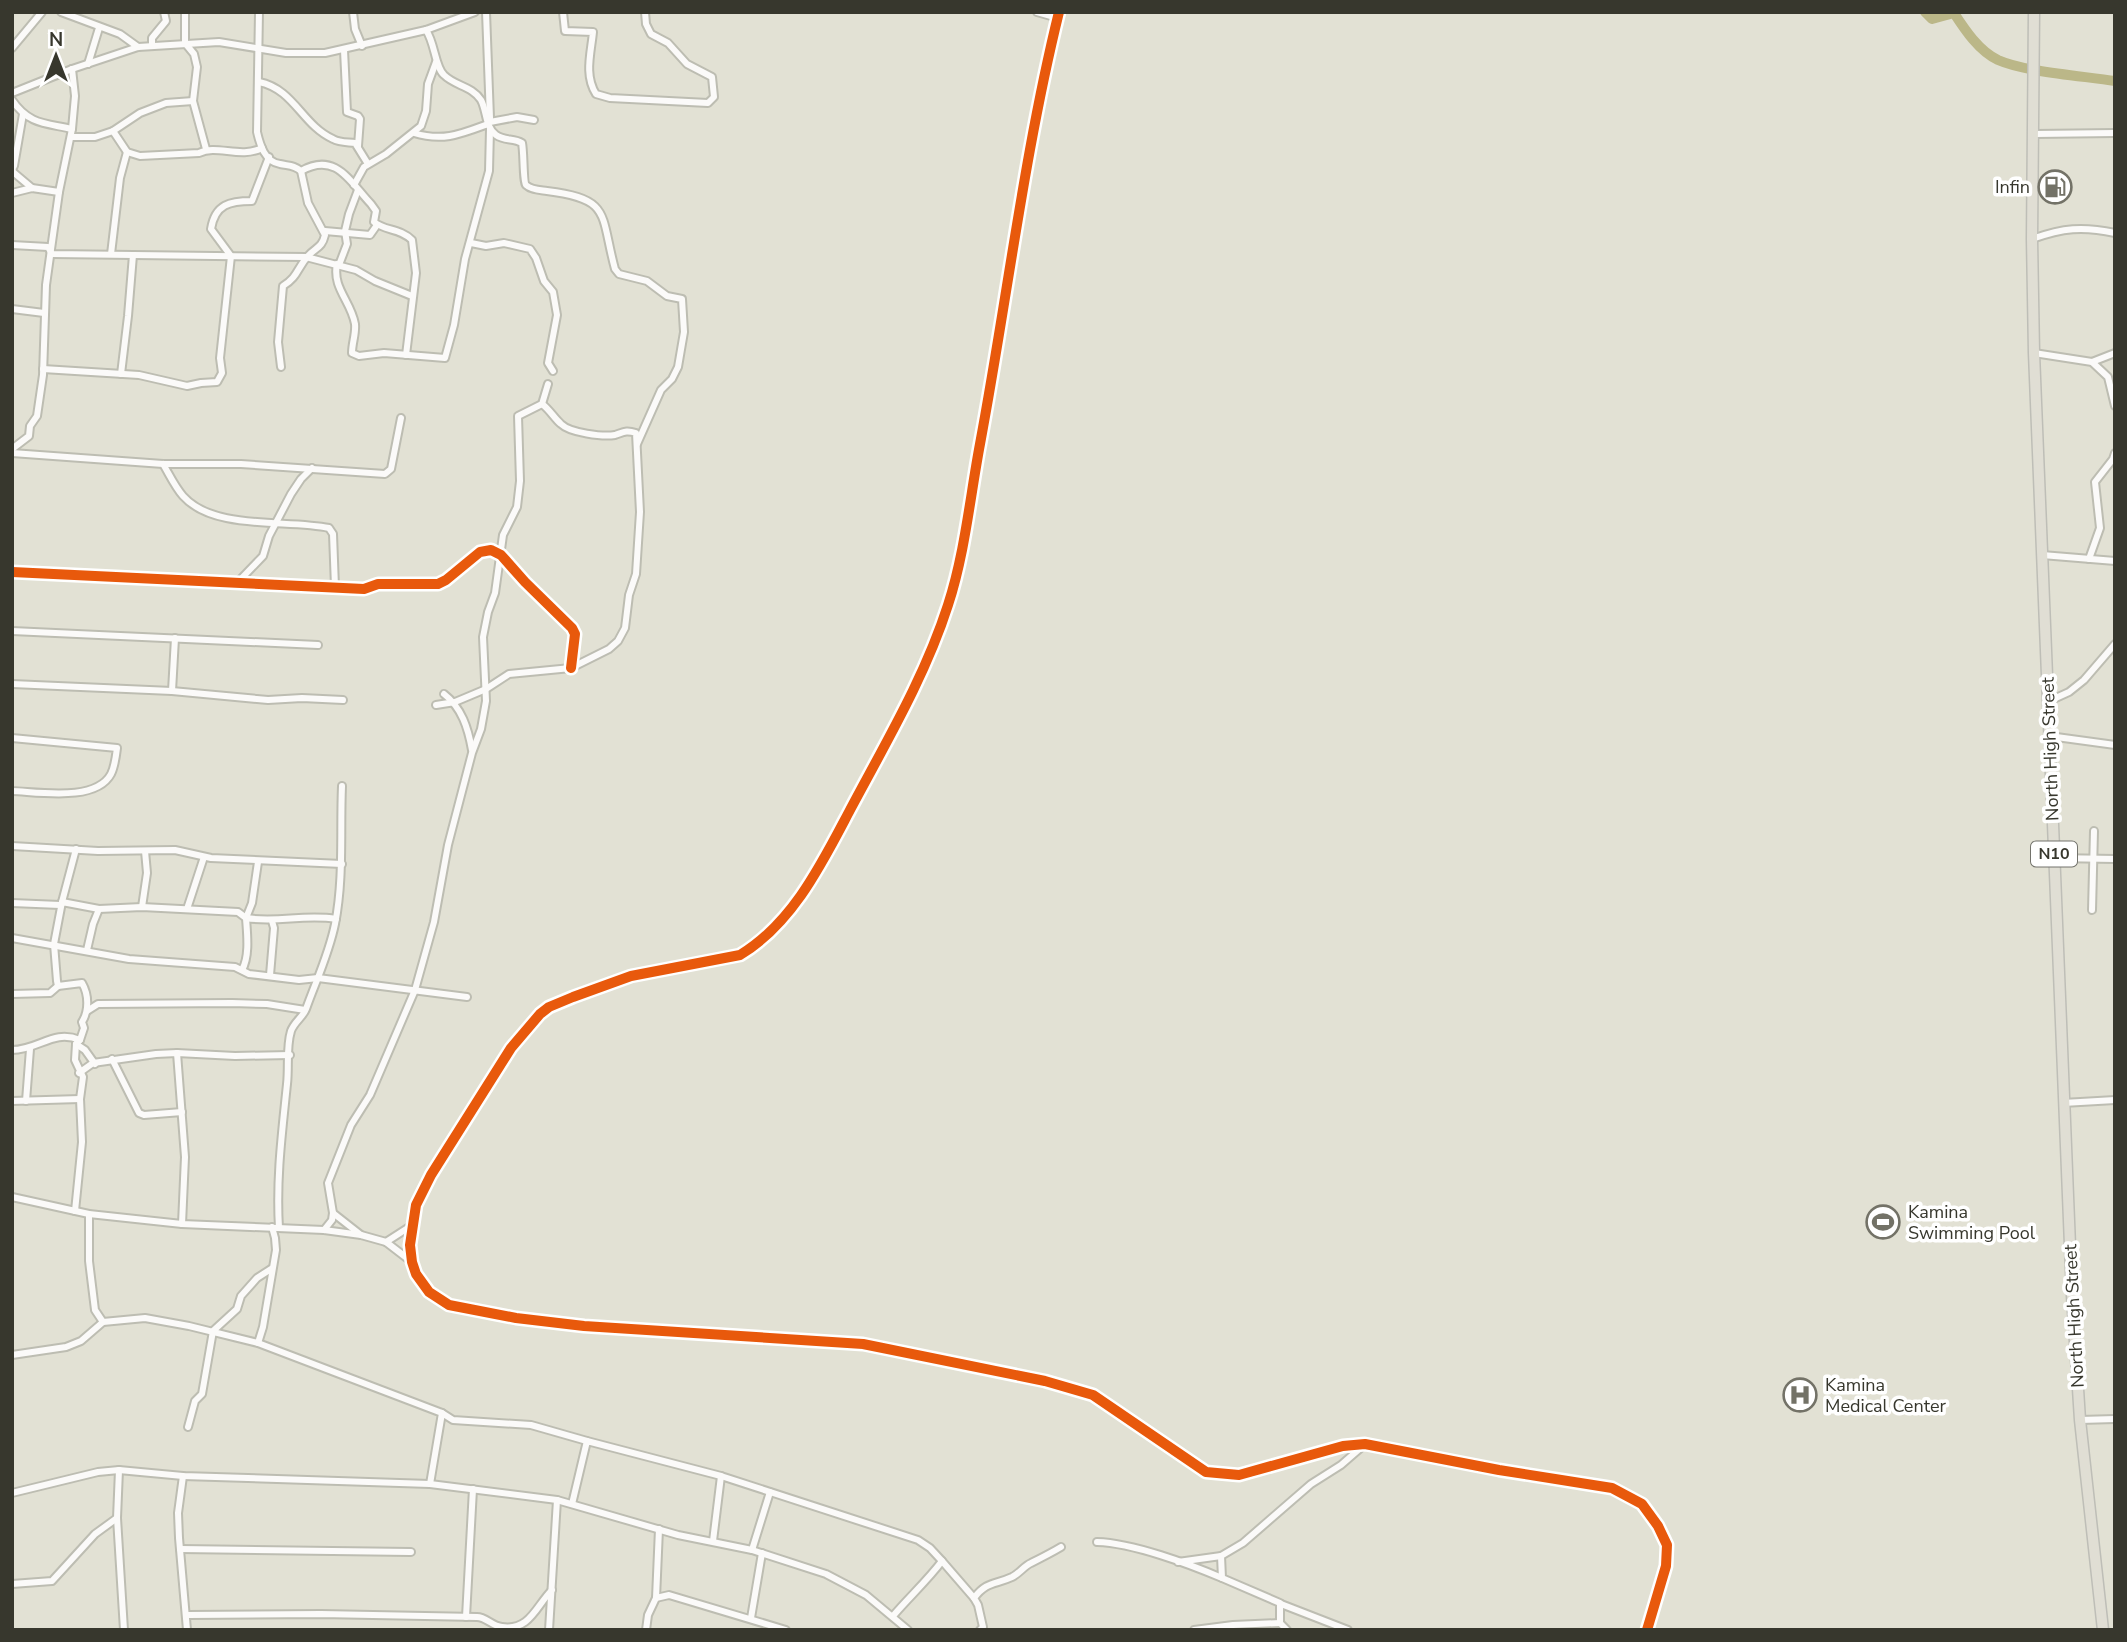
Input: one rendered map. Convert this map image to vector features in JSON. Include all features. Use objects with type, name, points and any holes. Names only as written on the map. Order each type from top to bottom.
[{"type":"highway","name":"North High Street","points":[[2035,12],[2032,239],[2034,353],[2063,1103],[2080,1420],[2103,1630]]},
{"type":"street","points":[[12,48],[42,12]]},
{"type":"street","points":[[61,12],[120,34],[138,47]]},
{"type":"street","points":[[152,45],[152,38],[166,21],[164,12]]},
{"type":"street","points":[[185,12],[185,43],[194,54],[197,67],[192,100],[206,149]]},
{"type":"street","points":[[259,12],[257,132],[262,148],[274,163],[293,165],[301,171],[308,204],[325,231],[321,246],[306,257],[297,275],[283,286],[278,342],[281,367]]},
{"type":"street","points":[[353,12],[355,29],[362,46]]},
{"type":"street","points":[[12,93],[138,47],[229,43],[297,53],[344,50],[426,30],[475,12]]},
{"type":"street","points":[[436,62],[428,84],[424,120],[414,134],[368,164],[356,187],[345,231],[347,244],[335,275],[337,286],[351,310],[355,325],[352,353],[359,356],[384,353],[445,358],[489,171],[486,12]]},
{"type":"street","points":[[563,12],[565,31],[593,32],[589,70],[590,82],[596,94],[610,98],[708,103],[714,97],[710,73],[687,64],[670,45],[651,34],[646,24],[645,12]]},
{"type":"street","points":[[1037,12],[1058,15],[1034,131],[985,416],[951,591],[933,645],[892,732],[804,892],[755,946],[740,955],[631,976],[561,1002],[540,1014],[511,1048],[431,1175],[416,1205],[410,1245],[416,1274],[429,1292],[449,1305],[516,1318],[584,1326],[863,1344],[1045,1381],[1093,1395],[1206,1472],[1214,1474],[1239,1475],[1343,1446],[1365,1444],[1612,1488],[1642,1504],[1658,1526],[1667,1545],[1666,1566],[1647,1630]]},
{"type":"street","points":[[88,64],[99,28]]},
{"type":"street","points":[[426,30],[434,43],[436,62],[443,75],[477,95],[483,104],[489,125],[498,137],[522,143],[525,184],[532,189],[576,194],[588,199],[604,217],[614,269],[619,274],[642,278],[667,296],[682,299],[684,332],[680,360],[672,379],[661,390],[637,444]]},
{"type":"street","points":[[344,50],[347,112],[358,116],[358,146],[368,164]]},
{"type":"street","points":[[12,451],[29,436],[30,426],[37,416],[43,369],[44,313],[59,191],[72,133],[75,96],[72,69]]},
{"type":"street","points":[[259,82],[282,90],[311,124],[331,139],[358,146]]},
{"type":"street","points":[[12,100],[23,114],[40,123],[95,137],[113,131],[140,113],[158,106],[192,100]]},
{"type":"street","points":[[23,114],[16,134],[13,172],[32,188]]},
{"type":"street","points":[[414,134],[454,137],[517,117],[534,120]]},
{"type":"street","points":[[113,131],[127,152],[140,156],[199,153],[206,149],[249,153],[262,148]]},
{"type":"street","points":[[2035,134],[2115,133]]},
{"type":"street","points":[[111,254],[120,178],[127,152]]},
{"type":"street","points":[[43,369],[139,375],[187,386],[217,382],[222,373],[220,358],[231,256],[211,229],[212,222],[218,212],[231,202],[252,201],[269,157]]},
{"type":"street","points":[[301,171],[313,165],[333,166],[342,171],[376,211],[374,222],[377,225]]},
{"type":"street","points":[[12,192],[32,188],[59,191]]},
{"type":"street","points":[[377,225],[394,228],[412,240],[416,273],[406,355]]},
{"type":"street","points":[[325,231],[370,235],[377,225]]},
{"type":"street","points":[[2032,239],[2067,228],[2115,233]]},
{"type":"street","points":[[471,243],[486,246],[504,243],[530,249],[536,258],[544,281],[553,292],[557,315],[548,363],[553,371]]},
{"type":"street","points":[[12,245],[48,247],[52,254]]},
{"type":"street","points":[[52,254],[306,257],[356,270],[412,296]]},
{"type":"street","points":[[121,374],[133,255]]},
{"type":"street","points":[[12,309],[44,313]]},
{"type":"street","points":[[2034,353],[2092,362],[2115,353]]},
{"type":"street","points":[[2092,362],[2108,377],[2115,406]]},
{"type":"street","points":[[324,1230],[332,1220],[333,1213],[328,1183],[332,1168],[351,1125],[370,1095],[415,990],[434,922],[448,845],[472,752],[481,729],[486,689],[483,637],[495,593],[506,526],[517,507],[520,481],[518,416],[542,404],[548,384]]},
{"type":"street","points":[[436,705],[455,702],[486,689],[509,674],[571,668],[609,649],[618,641],[625,628],[629,594],[636,574],[640,512],[636,433],[624,430],[615,435],[599,435],[562,426],[542,404]]},
{"type":"street","points":[[12,451],[163,464],[241,464],[379,474],[388,472],[401,418]]},
{"type":"street","points":[[2089,559],[2100,528],[2095,482],[2115,453]]},
{"type":"street","points":[[163,464],[182,495],[211,514],[228,518],[321,526],[332,530],[335,587]]},
{"type":"street","points":[[238,582],[263,556],[276,523],[301,479],[313,468]]},
{"type":"street","points":[[12,572],[364,589],[378,584],[438,584],[480,552],[491,551],[501,555],[572,628],[575,634],[571,668]]},
{"type":"street","points":[[2042,555],[2115,561]]},
{"type":"street","points":[[12,631],[318,645]]},
{"type":"street","points":[[172,691],[175,638]]},
{"type":"street","points":[[2048,702],[2069,692],[2084,680],[2115,644]]},
{"type":"street","points":[[12,684],[172,691],[268,700],[343,700]]},
{"type":"street","points":[[444,694],[455,702],[461,714],[472,752]]},
{"type":"street","points":[[2049,736],[2115,745]]},
{"type":"street","points":[[12,738],[117,748],[111,774],[97,788],[73,793],[12,791]]},
{"type":"street","points":[[258,1343],[276,1250],[277,1174],[291,1032],[306,1010],[336,919],[342,864],[342,786]]},
{"type":"street","points":[[2092,910],[2094,831]]},
{"type":"street","points":[[12,846],[175,850],[204,857],[258,862],[342,864]]},
{"type":"street","points":[[58,986],[54,944],[61,903],[76,849]]},
{"type":"street","points":[[142,907],[146,885],[145,851]]},
{"type":"street","points":[[187,909],[204,857]]},
{"type":"street","points":[[2054,858],[2115,859]]},
{"type":"street","points":[[242,970],[246,962],[246,918],[252,904],[258,862]]},
{"type":"street","points":[[12,903],[61,903],[99,909],[142,907],[238,912],[246,918],[272,921],[308,916],[336,919]]},
{"type":"street","points":[[87,950],[99,909]]},
{"type":"street","points":[[270,975],[274,928],[272,921]]},
{"type":"street","points":[[12,938],[129,959],[230,966],[249,974],[299,980],[318,978],[467,997]]},
{"type":"street","points":[[12,994],[50,993],[58,986],[82,983],[86,990],[87,1011],[82,1022],[84,1028],[75,1060],[83,1077],[80,1099],[82,1142],[75,1212]]},
{"type":"street","points":[[87,1011],[98,1004],[184,1002],[267,1004],[306,1010]]},
{"type":"street","points":[[12,1049],[30,1049],[58,1036],[71,1037],[95,1064]]},
{"type":"street","points":[[26,1101],[30,1049]]},
{"type":"street","points":[[79,1073],[93,1063],[112,1059],[177,1053],[290,1055]]},
{"type":"street","points":[[177,1053],[185,1157],[182,1224]]},
{"type":"street","points":[[112,1059],[139,1113],[144,1115],[182,1112]]},
{"type":"street","points":[[12,1101],[80,1099]]},
{"type":"street","points":[[2063,1103],[2115,1100]]},
{"type":"street","points":[[12,1197],[89,1214],[182,1224],[324,1230],[361,1235],[386,1242],[412,1262]]},
{"type":"street","points":[[333,1213],[361,1235]]},
{"type":"street","points":[[89,1214],[90,1278],[97,1327]]},
{"type":"street","points":[[386,1242],[414,1224]]},
{"type":"street","points":[[188,1427],[195,1401],[202,1394],[214,1331],[237,1309],[241,1296],[257,1278],[271,1269]]},
{"type":"street","points":[[96,1314],[103,1322]]},
{"type":"street","points":[[12,1355],[66,1347],[81,1340],[103,1322],[145,1318],[214,1331],[258,1343],[442,1413],[453,1420],[531,1426],[721,1476],[918,1540],[930,1548],[974,1598],[983,1629]]},
{"type":"street","points":[[430,1484],[442,1413]]},
{"type":"street","points":[[2080,1420],[2115,1419]]},
{"type":"street","points":[[572,1504],[587,1441]]},
{"type":"street","points":[[1178,1562],[1222,1556],[1253,1537],[1311,1484],[1341,1465],[1365,1444]]},
{"type":"street","points":[[119,1470],[117,1518],[124,1630]]},
{"type":"street","points":[[12,1493],[98,1472],[119,1470],[183,1476],[430,1484],[557,1500],[659,1529],[752,1550],[845,1583],[866,1595],[908,1630]]},
{"type":"street","points":[[183,1476],[178,1513],[188,1615],[187,1630]]},
{"type":"street","points":[[713,1541],[721,1476]]},
{"type":"street","points":[[466,1617],[473,1489]]},
{"type":"street","points":[[752,1550],[770,1492]]},
{"type":"street","points":[[549,1630],[557,1500]]},
{"type":"street","points":[[12,1584],[52,1581],[95,1534],[117,1518]]},
{"type":"street","points":[[646,1630],[648,1615],[656,1598],[659,1529]]},
{"type":"street","points":[[1097,1542],[1114,1544],[1178,1562],[1348,1630]]},
{"type":"street","points":[[974,1598],[982,1588],[1014,1576],[1028,1564],[1044,1558],[1061,1546]]},
{"type":"street","points":[[180,1549],[411,1552]]},
{"type":"street","points":[[751,1618],[762,1553]]},
{"type":"street","points":[[1222,1556],[1222,1578]]},
{"type":"street","points":[[893,1616],[922,1587],[942,1561]]},
{"type":"street","points":[[188,1615],[482,1617],[499,1627],[524,1625],[552,1590]]},
{"type":"street","points":[[656,1598],[669,1595],[786,1630]]},
{"type":"street","points":[[1281,1604],[1280,1623],[1287,1630]]},
{"type":"street","points":[[1194,1630],[1280,1623]]},
{"type":"waterway","points":[[1925,12],[1932,19],[1954,13],[1979,46],[1991,56],[2009,64],[2038,71],[2115,81]]},
{"type":"cycle path","points":[[1059,12],[1026,173],[959,565],[939,632],[903,710],[817,871],[791,909],[759,942],[740,955],[631,976],[549,1007],[540,1014],[511,1048],[431,1175],[416,1205],[410,1245],[416,1274],[429,1292],[449,1305],[516,1318],[584,1326],[863,1344],[1045,1381],[1093,1395],[1206,1472],[1239,1475],[1343,1446],[1365,1444],[1612,1488],[1642,1504],[1658,1526],[1667,1545],[1666,1566],[1647,1630]]},
{"type":"cycle path","points":[[12,572],[364,589],[378,584],[438,584],[480,552],[491,550],[501,555],[572,628],[575,634],[571,668]]},
{"type":"place","name":"Infin","points":[[2055,187]]},
{"type":"place","name":"Kamina Swimming Pool","points":[[1883,1222]]},
{"type":"place","name":"Kamina Medical Center","points":[[1800,1395]]}]
